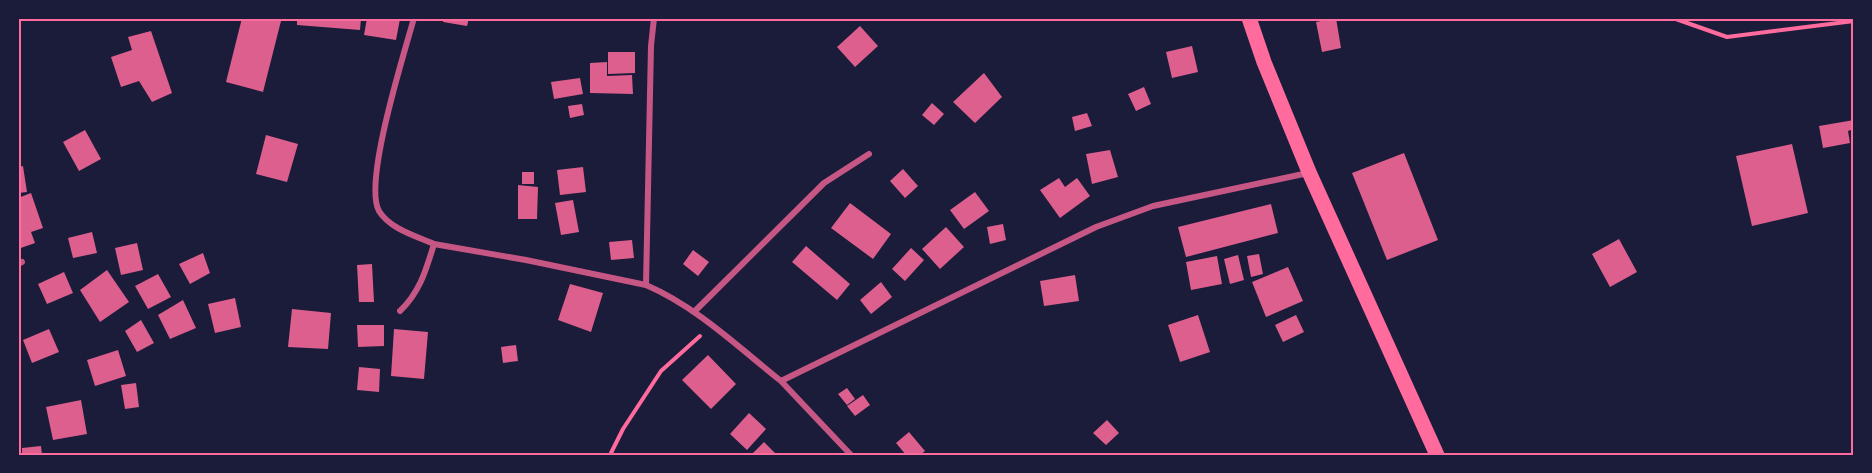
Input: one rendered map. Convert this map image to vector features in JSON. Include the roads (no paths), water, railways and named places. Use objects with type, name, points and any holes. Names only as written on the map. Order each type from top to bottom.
[{"type":"main road","points":[[1249,18],[1264,62],[1309,172],[1437,455]]},
{"type":"street","points":[[414,18],[375,178],[375,200],[380,212],[389,223],[434,244],[646,285],[663,292],[695,311],[781,381],[851,455]]},
{"type":"street","points":[[646,285],[651,46],[654,18]]},
{"type":"street","points":[[695,311],[824,183],[869,154]]},
{"type":"street","points":[[781,381],[1096,227],[1153,206],[1309,172]]},
{"type":"street","points":[[400,311],[412,300],[418,290],[426,273],[434,244]]}]
